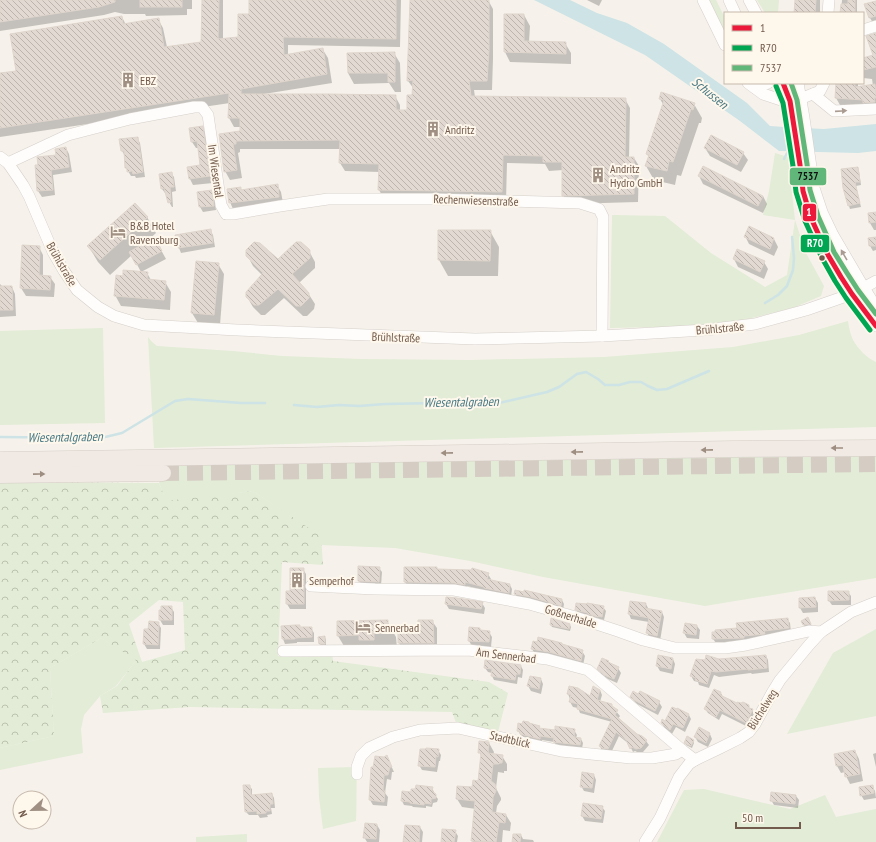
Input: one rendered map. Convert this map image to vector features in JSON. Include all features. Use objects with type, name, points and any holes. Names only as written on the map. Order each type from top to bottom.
[{"type":"highway","points":[[0,460],[876,448]]},
{"type":"highway","points":[[0,475],[163,473]]},
{"type":"street","points":[[703,0],[724,43]]},
{"type":"street","points":[[729,0],[735,12]]},
{"type":"street","points":[[749,0],[755,12]]},
{"type":"street","points":[[828,12],[829,0]]},
{"type":"street","points":[[864,30],[876,26]]},
{"type":"street","points":[[752,86],[763,84]]},
{"type":"street","points":[[784,84],[795,100],[805,123],[806,164],[803,191],[811,218],[828,255],[852,294],[876,326]]},
{"type":"street","points":[[798,84],[795,100],[794,123],[822,212],[833,235],[876,306]]},
{"type":"street","points":[[752,86],[762,94],[770,97],[781,100],[795,100],[813,94],[820,90],[823,84]]},
{"type":"street","points":[[813,94],[834,111],[876,109]]},
{"type":"street","name":"Brühlstraße","points":[[210,127],[208,115],[202,107],[194,107],[130,119],[68,135],[4,160],[17,175],[53,252],[64,271],[77,290],[98,307],[114,316],[144,325],[467,339],[602,336],[704,330],[755,324],[806,310],[852,294],[876,281]]},
{"type":"street","name":"Im Wiesental","points":[[210,127],[221,205],[226,214]]},
{"type":"street","name":"Rechenwiesenstraße","points":[[226,214],[328,199],[433,199],[573,203],[599,209],[603,217],[602,336]]},
{"type":"street","name":"Goßnerhalde","points":[[314,586],[375,589],[454,590],[529,604],[592,622],[643,640],[675,648],[725,648],[809,632],[821,632]]},
{"type":"street","name":"Büchelweg","points":[[645,842],[660,818],[679,777],[689,764],[749,732],[780,680],[821,632],[850,612],[876,602]]},
{"type":"street","name":"Am Sennerbad","points":[[282,651],[468,650],[547,659],[588,670],[695,760]]},
{"type":"street","name":"Stadtblick","points":[[357,774],[357,767],[361,756],[369,748],[393,737],[420,730],[458,728],[561,751],[631,758],[652,758],[676,754],[682,750]]},
{"type":"green space","points":[[708,0],[716,0],[724,16],[724,34]]},
{"type":"green space","points":[[757,0],[779,0],[778,12],[764,12]]},
{"type":"green space","points":[[775,153],[788,157],[795,220],[763,215],[769,191]]},
{"type":"green space","points":[[612,215],[665,216],[711,253],[765,287],[787,275],[795,220],[806,253],[824,286],[821,296],[795,307],[748,319],[704,326],[610,328]]},
{"type":"green space","points":[[848,321],[851,335],[855,343],[866,356],[876,362],[876,427],[154,448],[148,337],[157,346],[282,356],[361,359],[470,360],[604,357],[733,347],[799,335]]},
{"type":"green space","points":[[103,328],[105,423],[0,425],[0,331]]},
{"type":"green space","points":[[876,454],[876,578],[705,606],[543,577],[470,561],[395,548],[321,545],[320,536],[253,491],[164,502],[164,495],[159,483],[168,464]]},
{"type":"green space","points":[[0,482],[159,483],[165,501],[253,491],[321,536],[323,565],[282,562],[278,656],[332,653],[333,661],[489,682],[508,693],[497,736],[458,728],[452,712],[190,707],[103,713],[100,696],[117,686],[136,660],[101,638],[50,668],[54,736],[0,748]],"holes":[[[159,600],[183,602],[185,650],[142,662],[129,624]]]},
{"type":"green space","points":[[876,629],[876,716],[787,734],[833,653]]},
{"type":"green space","points":[[101,638],[137,659],[116,686],[100,696],[84,715],[81,729],[83,753],[0,770],[0,748],[54,736],[50,668]]},
{"type":"green space","points":[[357,767],[356,821],[323,829],[319,797],[318,768]]},
{"type":"green space","points":[[704,789],[790,809],[825,795],[836,817],[876,809],[876,842],[657,842],[684,790]]},
{"type":"green space","points":[[247,834],[247,842],[196,842],[196,837]]},
{"type":"water","name":"Schussen","points":[[534,0],[570,0],[597,13],[627,23],[664,44],[747,103],[770,126],[824,129],[876,124],[876,151],[858,153],[779,151],[740,121],[645,55]]},
{"type":"building","points":[[0,0],[115,0],[115,2],[99,7],[0,22]]},
{"type":"building","points":[[140,0],[182,0],[182,7],[140,7]]},
{"type":"building","points":[[202,0],[219,0],[218,39],[238,37],[238,14],[249,14],[249,0],[396,0],[396,39],[283,37],[284,55],[323,48],[327,74],[241,89],[241,94],[396,95],[396,110],[407,110],[407,95],[412,95],[413,80],[407,81],[410,0],[489,0],[489,50],[487,81],[469,81],[471,96],[626,98],[625,157],[634,157],[634,194],[562,196],[562,162],[543,162],[543,156],[503,155],[502,192],[378,190],[379,164],[339,163],[340,140],[236,141],[236,144],[233,144],[237,170],[224,172],[219,134],[240,131],[240,118],[228,118],[229,93],[0,128],[0,73],[16,71],[10,34],[122,16],[123,24],[159,18],[164,47],[201,42]]},
{"type":"building","points":[[795,0],[816,0],[815,12],[794,12]]},
{"type":"building","points":[[848,0],[855,0],[855,12],[840,12],[841,4],[848,4]]},
{"type":"building","points":[[876,1],[876,16],[869,18],[864,4]]},
{"type":"building","points":[[504,14],[524,14],[524,41],[566,42],[566,54],[504,52]]},
{"type":"building","points":[[876,33],[876,67],[864,70],[864,58],[873,55],[866,36]]},
{"type":"building","points":[[395,52],[395,82],[388,82],[388,73],[348,73],[347,53]]},
{"type":"building","points":[[836,84],[855,84],[855,87],[875,84],[875,102],[863,103],[863,100],[835,98]]},
{"type":"building","name":"Andritz Hydro GmbH","points":[[661,92],[695,103],[693,110],[691,109],[673,162],[669,161],[667,171],[645,166],[649,155],[646,154],[664,100],[659,99]]},
{"type":"building","points":[[203,126],[210,176],[189,179],[187,167],[200,165],[197,141],[191,142],[189,128]]},
{"type":"building","points":[[711,135],[744,152],[737,165],[704,148]]},
{"type":"building","points":[[138,137],[143,172],[133,174],[132,171],[127,172],[127,168],[125,168],[124,151],[121,151],[119,139]]},
{"type":"building","points":[[66,147],[69,167],[51,170],[53,190],[37,191],[35,165],[38,165],[37,157],[56,155],[55,149]]},
{"type":"building","points":[[703,166],[763,196],[758,206],[698,176]]},
{"type":"building","points":[[858,167],[860,182],[855,182],[860,203],[848,206],[843,188],[841,169]]},
{"type":"building","points":[[172,172],[174,187],[170,187],[171,202],[168,203],[164,188],[161,189],[159,174]]},
{"type":"building","points":[[278,184],[279,197],[229,203],[227,189],[241,187],[241,190]]},
{"type":"building","points":[[212,190],[214,206],[199,207],[197,192]]},
{"type":"building","name":"B&B Hotel Ravensburg","points":[[135,203],[148,217],[100,260],[87,246]]},
{"type":"building","points":[[876,212],[876,222],[869,223],[868,213]]},
{"type":"building","points":[[749,226],[774,238],[770,249],[744,237]]},
{"type":"building","points":[[211,229],[213,243],[178,248],[175,235]]},
{"type":"building","points":[[438,230],[491,230],[490,261],[438,260]]},
{"type":"building","points":[[155,237],[162,251],[136,265],[129,252]]},
{"type":"building","points":[[876,237],[876,246],[869,246],[868,238]]},
{"type":"building","points":[[254,242],[260,243],[278,259],[296,242],[301,242],[310,250],[310,258],[292,274],[309,293],[309,298],[301,306],[296,306],[278,289],[259,305],[254,305],[246,297],[246,292],[263,273],[246,256],[246,250]]},
{"type":"building","points":[[22,245],[40,246],[39,275],[51,276],[50,290],[20,288]]},
{"type":"building","points":[[737,249],[765,261],[760,272],[733,259]]},
{"type":"building","points":[[196,261],[219,263],[214,315],[191,313]]},
{"type":"building","points":[[123,270],[148,272],[147,279],[166,281],[164,300],[114,296],[116,275],[123,276]]},
{"type":"building","points":[[0,286],[12,286],[13,310],[0,310]]},
{"type":"building","points":[[358,566],[380,567],[379,582],[358,581]]},
{"type":"building","points":[[404,567],[437,567],[437,569],[471,570],[472,568],[489,573],[487,579],[510,584],[509,593],[484,588],[465,582],[465,585],[454,583],[404,582]]},
{"type":"building","points":[[290,568],[304,568],[304,604],[286,604],[286,591],[290,591]]},
{"type":"building","points":[[515,590],[524,592],[524,590],[562,599],[561,606],[531,597],[514,594]]},
{"type":"building","points":[[828,591],[849,591],[849,600],[828,601]]},
{"type":"building","points":[[446,597],[483,602],[481,609],[445,604]]},
{"type":"building","points":[[815,597],[816,607],[799,608],[799,598]]},
{"type":"building","points":[[630,601],[646,603],[645,608],[662,611],[657,636],[646,633],[649,618],[628,614]]},
{"type":"building","points":[[576,603],[604,606],[602,617],[575,610]]},
{"type":"building","points":[[161,606],[172,606],[172,620],[159,620],[159,610],[161,610]]},
{"type":"building","points":[[808,617],[811,624],[803,625],[801,621]]},
{"type":"building","points":[[551,618],[570,624],[569,629],[550,625]]},
{"type":"building","points":[[788,618],[789,628],[764,631],[765,634],[744,636],[744,638],[712,639],[712,632],[715,632],[715,630],[737,628],[736,623]]},
{"type":"building","name":"Sennerbad","points":[[388,620],[388,633],[374,633],[374,640],[359,640],[359,635],[337,636],[337,621]]},
{"type":"building","points":[[418,620],[433,620],[434,643],[398,643],[398,629],[418,628]]},
{"type":"building","points":[[149,621],[159,622],[158,645],[143,644],[144,629],[148,629]]},
{"type":"building","points":[[685,623],[697,625],[696,635],[683,633]]},
{"type":"building","points":[[300,625],[300,627],[312,627],[312,637],[282,639],[281,626]]},
{"type":"building","points":[[469,627],[490,631],[489,642],[468,641]]},
{"type":"building","points":[[325,636],[325,644],[319,644],[318,637]]},
{"type":"building","points":[[538,637],[583,650],[581,661],[549,652],[531,649],[533,641],[537,642]]},
{"type":"building","points":[[658,655],[673,658],[671,669],[656,666]]},
{"type":"building","points":[[706,655],[719,659],[766,655],[767,668],[716,672],[711,671],[707,684],[695,680],[696,678],[690,676],[696,659],[705,660]]},
{"type":"building","points":[[602,658],[619,667],[614,679],[604,675],[597,669]]},
{"type":"building","points":[[485,660],[521,665],[520,674],[516,674],[515,680],[491,676],[492,669],[484,668]]},
{"type":"building","points":[[530,676],[541,678],[539,689],[527,686]]},
{"type":"building","points":[[569,686],[578,688],[590,696],[593,686],[600,690],[597,700],[612,704],[612,706],[618,710],[615,715],[637,734],[647,740],[641,748],[636,749],[632,747],[630,749],[626,740],[616,732],[608,749],[599,746],[612,719],[577,709],[578,704],[569,702],[571,695],[567,694]]},
{"type":"building","points":[[714,689],[721,692],[720,695],[737,703],[743,702],[749,705],[749,708],[753,709],[746,723],[720,710],[716,717],[704,709]]},
{"type":"building","points":[[633,691],[638,694],[640,691],[660,701],[655,711],[630,697]]},
{"type":"building","points":[[672,707],[689,714],[683,728],[673,724],[670,730],[661,723],[662,719],[665,721]]},
{"type":"building","points":[[523,721],[540,726],[539,728],[555,730],[555,726],[575,729],[574,737],[581,738],[580,745],[553,742],[554,738],[540,736],[540,739],[520,734],[520,732],[517,731],[518,723],[522,724]]},
{"type":"building","points":[[699,727],[710,733],[706,743],[694,737]]},
{"type":"building","points":[[687,736],[694,740],[691,746],[684,743]]},
{"type":"building","points":[[479,741],[489,742],[488,753],[503,755],[502,763],[493,764],[491,781],[495,784],[496,788],[493,797],[492,812],[506,814],[505,823],[499,822],[496,842],[471,841],[475,801],[456,799],[457,786],[472,787],[473,780],[478,781],[481,753],[478,753]]},
{"type":"building","points":[[420,749],[439,749],[438,757],[436,756],[435,767],[418,766]]},
{"type":"building","points":[[855,750],[860,774],[845,777],[843,765],[836,766],[834,754]]},
{"type":"building","points":[[387,755],[392,767],[390,767],[388,775],[384,775],[384,802],[369,800],[371,767],[373,767],[375,756],[384,757]]},
{"type":"building","points":[[582,772],[594,774],[592,788],[580,787]]},
{"type":"building","points":[[243,785],[250,785],[251,795],[272,793],[273,804],[270,804],[270,811],[257,814],[257,811],[245,812]]},
{"type":"building","points":[[416,785],[433,787],[432,791],[436,794],[436,798],[431,799],[431,804],[424,803],[424,805],[401,801],[402,791],[411,792],[411,789],[415,789]]},
{"type":"building","points":[[873,785],[874,793],[860,796],[859,787]]},
{"type":"building","points":[[771,792],[796,795],[795,804],[770,801]]},
{"type":"building","points":[[583,803],[603,806],[601,819],[581,816]]},
{"type":"building","points":[[365,823],[377,824],[376,839],[363,838]]},
{"type":"building","points":[[405,825],[420,826],[419,842],[403,842]]},
{"type":"building","points":[[442,829],[456,830],[454,842],[441,842]]},
{"type":"building","points":[[513,834],[521,834],[520,842],[512,842]]},
{"type":"waterway","name":"Wiesentalgraben","points":[[784,159],[789,149]]},
{"type":"waterway","name":"Wiesentalgraben","points":[[765,303],[778,295],[787,286],[793,270],[794,258],[792,237]]},
{"type":"waterway","name":"Wiesentalgraben","points":[[294,405],[317,407],[462,401],[499,403],[547,392],[559,387],[577,374],[586,372],[605,385],[641,382],[657,390],[667,389],[709,371]]},
{"type":"waterway","name":"Wiesentalgraben","points":[[0,437],[101,438],[122,433],[175,401],[188,399],[241,403],[265,403]]},
{"type":"tunnel","points":[[163,473],[876,464]]},
{"type":"transit line","name":"1","points":[[783,84],[790,101],[803,191],[811,218],[828,255],[841,277],[876,326]]},
{"type":"transit line","name":"7537","points":[[791,84],[797,100],[810,190],[818,216],[834,252],[858,290],[876,314]]},
{"type":"transit line","name":"R70","points":[[776,86],[783,103],[796,192],[805,221],[822,258],[835,281],[870,330]]},
{"type":"place","name":"EBZ","points":[[128,80]]},
{"type":"place","name":"Andritz","points":[[433,129]]},
{"type":"place","name":"Andritz Hydro GmbH","points":[[598,175]]},
{"type":"place","name":"B&B Hotel Ravensburg","points":[[118,232]]},
{"type":"place","name":"Semperhof","points":[[297,580]]},
{"type":"place","name":"Sennerbad","points":[[363,627]]}]
